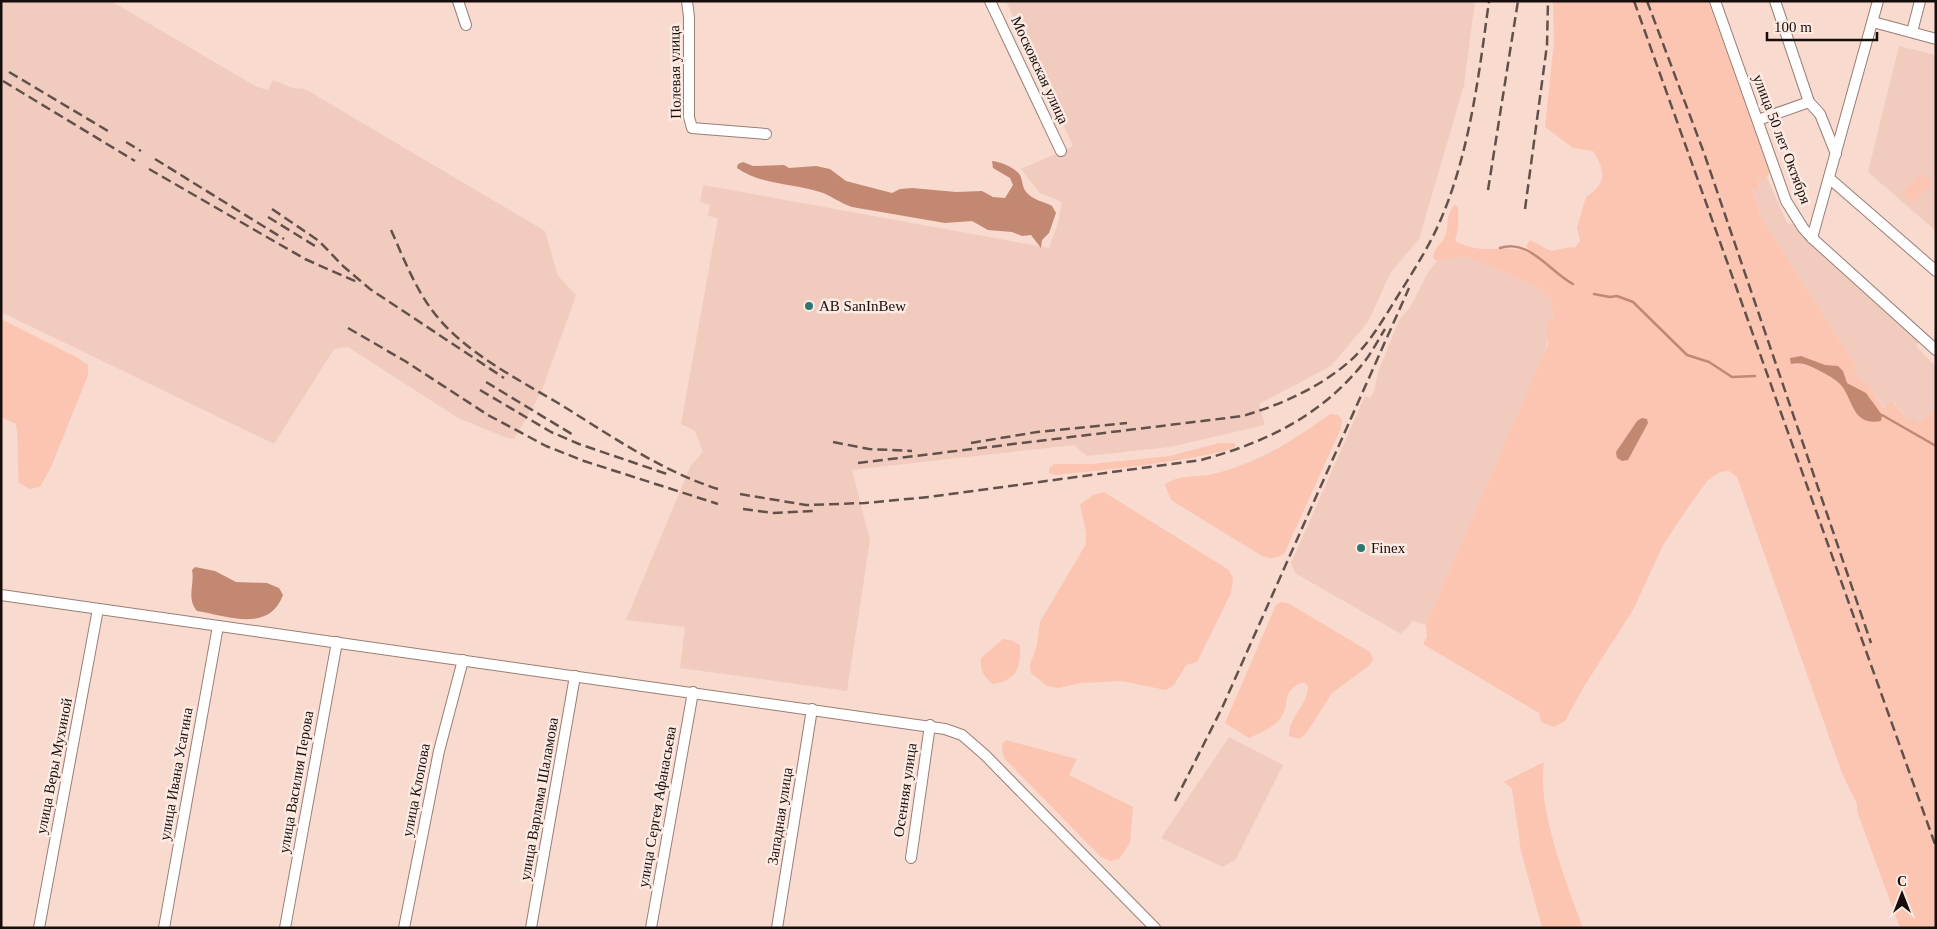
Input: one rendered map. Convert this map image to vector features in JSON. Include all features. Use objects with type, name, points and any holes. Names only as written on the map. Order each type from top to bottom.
[{"type":"street","points":[[458,1],[466,25]]},
{"type":"street","name":"Полевая улица","points":[[686,1],[689,17],[689,117],[692,128],[766,134]]},
{"type":"street","name":"Московская улица","points":[[990,1],[1061,151]]},
{"type":"street","name":"улица 50 лет Октября","points":[[1715,1],[1786,202],[1812,238],[1936,350]]},
{"type":"street","points":[[1775,1],[1809,102],[1820,114],[1836,154]]},
{"type":"street","points":[[1812,238],[1878,1]]},
{"type":"street","points":[[1912,32],[1920,1]]},
{"type":"street","points":[[1873,22],[1936,39]]},
{"type":"street","points":[[1758,120],[1809,102]]},
{"type":"street","points":[[1829,178],[1936,271]]},
{"type":"street","points":[[1,595],[930,726],[962,735],[1155,928]]},
{"type":"street","name":"улица Веры Мухиной","points":[[39,928],[98,609]]},
{"type":"street","name":"улица Ивана Усагина","points":[[164,928],[218,626]]},
{"type":"street","name":"улица Василия Перова","points":[[285,928],[336,642]]},
{"type":"street","name":"улица Клопова","points":[[404,928],[439,751],[462,660]]},
{"type":"street","name":"улица Варлама Шаламова","points":[[531,928],[576,676]]},
{"type":"street","name":"улица Сергея Афанасьева","points":[[650,928],[693,692]]},
{"type":"street","name":"Западная улица","points":[[776,928],[812,709]]},
{"type":"street","name":"Осенняя улица","points":[[911,858],[930,726]]},
{"type":"shaded area","points":[[1,1],[111,1],[257,87],[268,90],[273,80],[293,88],[305,89],[545,231],[558,276],[576,295],[541,393],[514,439],[507,438],[458,418],[348,347],[334,349],[274,444],[1,312]]},
{"type":"shaded area","points":[[1006,1],[1475,1],[1464,85],[1419,239],[1391,272],[1368,322],[1331,366],[1259,404],[1265,425],[1170,447],[1087,456],[1074,445],[852,470],[870,540],[847,691],[680,668],[685,627],[626,620],[691,465],[703,452],[695,431],[681,424],[718,218],[708,216],[710,205],[700,202],[703,185],[1049,248],[1058,223],[1062,202],[1040,193],[1021,169],[1073,146]]},
{"type":"shaded area","points":[[1553,1],[1709,1],[1771,171],[1767,177],[1757,180],[1759,188],[1752,190],[1761,217],[1858,369],[1854,372],[1862,383],[1866,381],[1884,408],[1893,402],[1908,420],[1912,417],[1918,423],[1936,410],[1936,928],[1900,928],[1857,811],[1857,804],[1842,773],[1737,477],[1729,471],[1720,472],[1708,480],[1663,545],[1633,610],[1583,688],[1565,721],[1554,727],[1541,722],[1539,713],[1423,644],[1427,637],[1426,625],[1548,345],[1546,323],[1553,319],[1551,300],[1539,288],[1467,256],[1437,261],[1433,258],[1436,248],[1445,237],[1449,213],[1455,205],[1458,207],[1458,228],[1455,241],[1466,246],[1485,249],[1511,249],[1528,253],[1531,252],[1526,246],[1530,240],[1551,251],[1570,247],[1575,248],[1580,241],[1577,228],[1586,197],[1601,182],[1602,171],[1593,151],[1573,148],[1545,127],[1554,42]]},
{"type":"shaded area","points":[[1899,46],[1936,55],[1936,231],[1868,172]]},
{"type":"shaded area","points":[[992,161],[1011,167],[1020,175],[1027,193],[1052,206],[1056,213],[1049,233],[1042,240],[1041,248],[1031,235],[1022,236],[1012,232],[988,230],[972,221],[945,223],[852,207],[820,192],[766,181],[746,174],[737,168],[738,164],[743,162],[753,166],[784,165],[789,168],[816,166],[830,169],[846,181],[892,193],[900,189],[912,188],[956,192],[982,191],[993,197],[1005,198],[1013,185],[1010,178],[993,168]]},
{"type":"shaded area","points":[[1921,173],[1932,183],[1913,203],[1902,193]]},
{"type":"shaded area","points":[[1767,177],[1787,223],[1792,224],[1798,221],[1923,338],[1916,346],[1936,367],[1936,410],[1918,423],[1908,420],[1894,402],[1885,408],[1866,381],[1862,383],[1854,372],[1858,369],[1761,217],[1752,190],[1759,187],[1757,180]]},
{"type":"shaded area","points":[[1467,256],[1539,288],[1551,300],[1553,319],[1543,358],[1426,625],[1413,621],[1401,634],[1295,573],[1291,563],[1365,396],[1370,398],[1374,391],[1378,372],[1399,320],[1411,306],[1428,272],[1437,261]]},
{"type":"shaded area","points":[[1,319],[78,358],[88,365],[88,375],[51,467],[40,487],[30,489],[19,483],[16,424],[1,417]]},
{"type":"shaded area","points":[[1801,356],[1825,365],[1838,366],[1843,371],[1847,383],[1866,393],[1882,415],[1881,421],[1871,422],[1859,416],[1841,385],[1832,377],[1806,364],[1791,364],[1790,358]]},
{"type":"shaded area","points":[[1330,414],[1338,415],[1342,420],[1341,428],[1284,554],[1273,558],[1262,556],[1171,500],[1165,485],[1175,479],[1213,474],[1245,464],[1289,442]]},
{"type":"shaded area","points":[[1642,418],[1647,419],[1648,423],[1628,460],[1622,461],[1617,458],[1616,452],[1637,421]]},
{"type":"shaded area","points":[[1219,443],[1234,443],[1236,445],[1233,449],[1167,462],[1055,475],[1049,473],[1049,468],[1055,464],[1092,464],[1170,456]]},
{"type":"shaded area","points":[[1104,492],[1229,570],[1233,578],[1231,593],[1197,662],[1186,665],[1174,685],[1166,690],[1121,681],[1080,683],[1059,688],[1047,686],[1031,673],[1030,665],[1037,645],[1040,622],[1086,544],[1086,532],[1080,505],[1093,495]]},
{"type":"shaded area","points":[[195,567],[215,571],[236,582],[267,583],[279,588],[283,595],[277,607],[268,614],[258,618],[234,618],[197,611],[191,596],[192,570]]},
{"type":"shaded area","points":[[1281,602],[1288,603],[1370,652],[1373,659],[1370,665],[1332,693],[1307,732],[1299,739],[1289,736],[1292,722],[1307,693],[1308,686],[1303,682],[1288,694],[1280,719],[1266,730],[1249,738],[1225,723],[1276,605]]},
{"type":"shaded area","points":[[1003,639],[1011,640],[1020,645],[1020,660],[1016,672],[1012,676],[993,684],[983,673],[981,658]]},
{"type":"shaded area","points":[[1229,737],[1283,765],[1236,859],[1223,867],[1161,838]]},
{"type":"shaded area","points":[[1006,740],[1077,759],[1069,775],[1133,807],[1130,843],[1119,859],[1110,861],[1101,857],[1004,758],[1002,746]]},
{"type":"shaded area","points":[[1544,762],[1544,800],[1554,845],[1583,928],[1542,928],[1521,851],[1512,789],[1504,782]]},
{"type":"waterway","points":[[1500,248],[1511,246],[1530,252],[1573,284]]},
{"type":"waterway","points":[[1594,294],[1610,297],[1617,296],[1633,302],[1687,355],[1709,362],[1732,377],[1755,376]]},
{"type":"waterway","points":[[1882,415],[1936,446]]},
{"type":"railway","points":[[858,463],[1243,416],[1300,394],[1338,371],[1357,354],[1376,330],[1422,257],[1441,219],[1459,167],[1472,112],[1489,1]]},
{"type":"railway","points":[[1488,190],[1518,1]]},
{"type":"railway","points":[[1525,209],[1547,45],[1548,1]]},
{"type":"railway","points":[[1634,1],[1936,847]]},
{"type":"railway","points":[[1647,1],[1704,153],[1871,643]]},
{"type":"railway","points":[[9,72],[108,131]]},
{"type":"railway","points":[[3,81],[135,161]]},
{"type":"railway","points":[[126,142],[141,151]]},
{"type":"railway","points":[[155,159],[284,239]]},
{"type":"railway","points":[[149,169],[305,259],[357,282]]},
{"type":"railway","points":[[272,209],[319,241],[343,266],[370,289],[504,378]]},
{"type":"railway","points":[[268,217],[315,246]]},
{"type":"railway","points":[[391,230],[412,277],[432,310],[465,344],[495,366],[637,452],[678,473],[721,490]]},
{"type":"railway","points":[[1175,801],[1222,708],[1409,288]]},
{"type":"railway","points":[[348,328],[405,361],[488,415],[546,446],[584,461],[718,504]]},
{"type":"railway","points":[[740,494],[806,505],[865,503],[929,497],[1201,460],[1248,445],[1312,412],[1349,380],[1368,357],[1385,329]]},
{"type":"railway","points":[[486,382],[575,436]]},
{"type":"railway","points":[[480,390],[551,432],[579,444],[667,474]]},
{"type":"railway","points":[[971,443],[1037,432],[1127,423]]},
{"type":"railway","points":[[833,442],[869,449],[912,451]]},
{"type":"railway","points":[[743,509],[774,513],[815,511]]},
{"type":"place","name":"AB SanInBew","points":[[809,306]]},
{"type":"place","name":"Finex","points":[[1361,548]]}]
